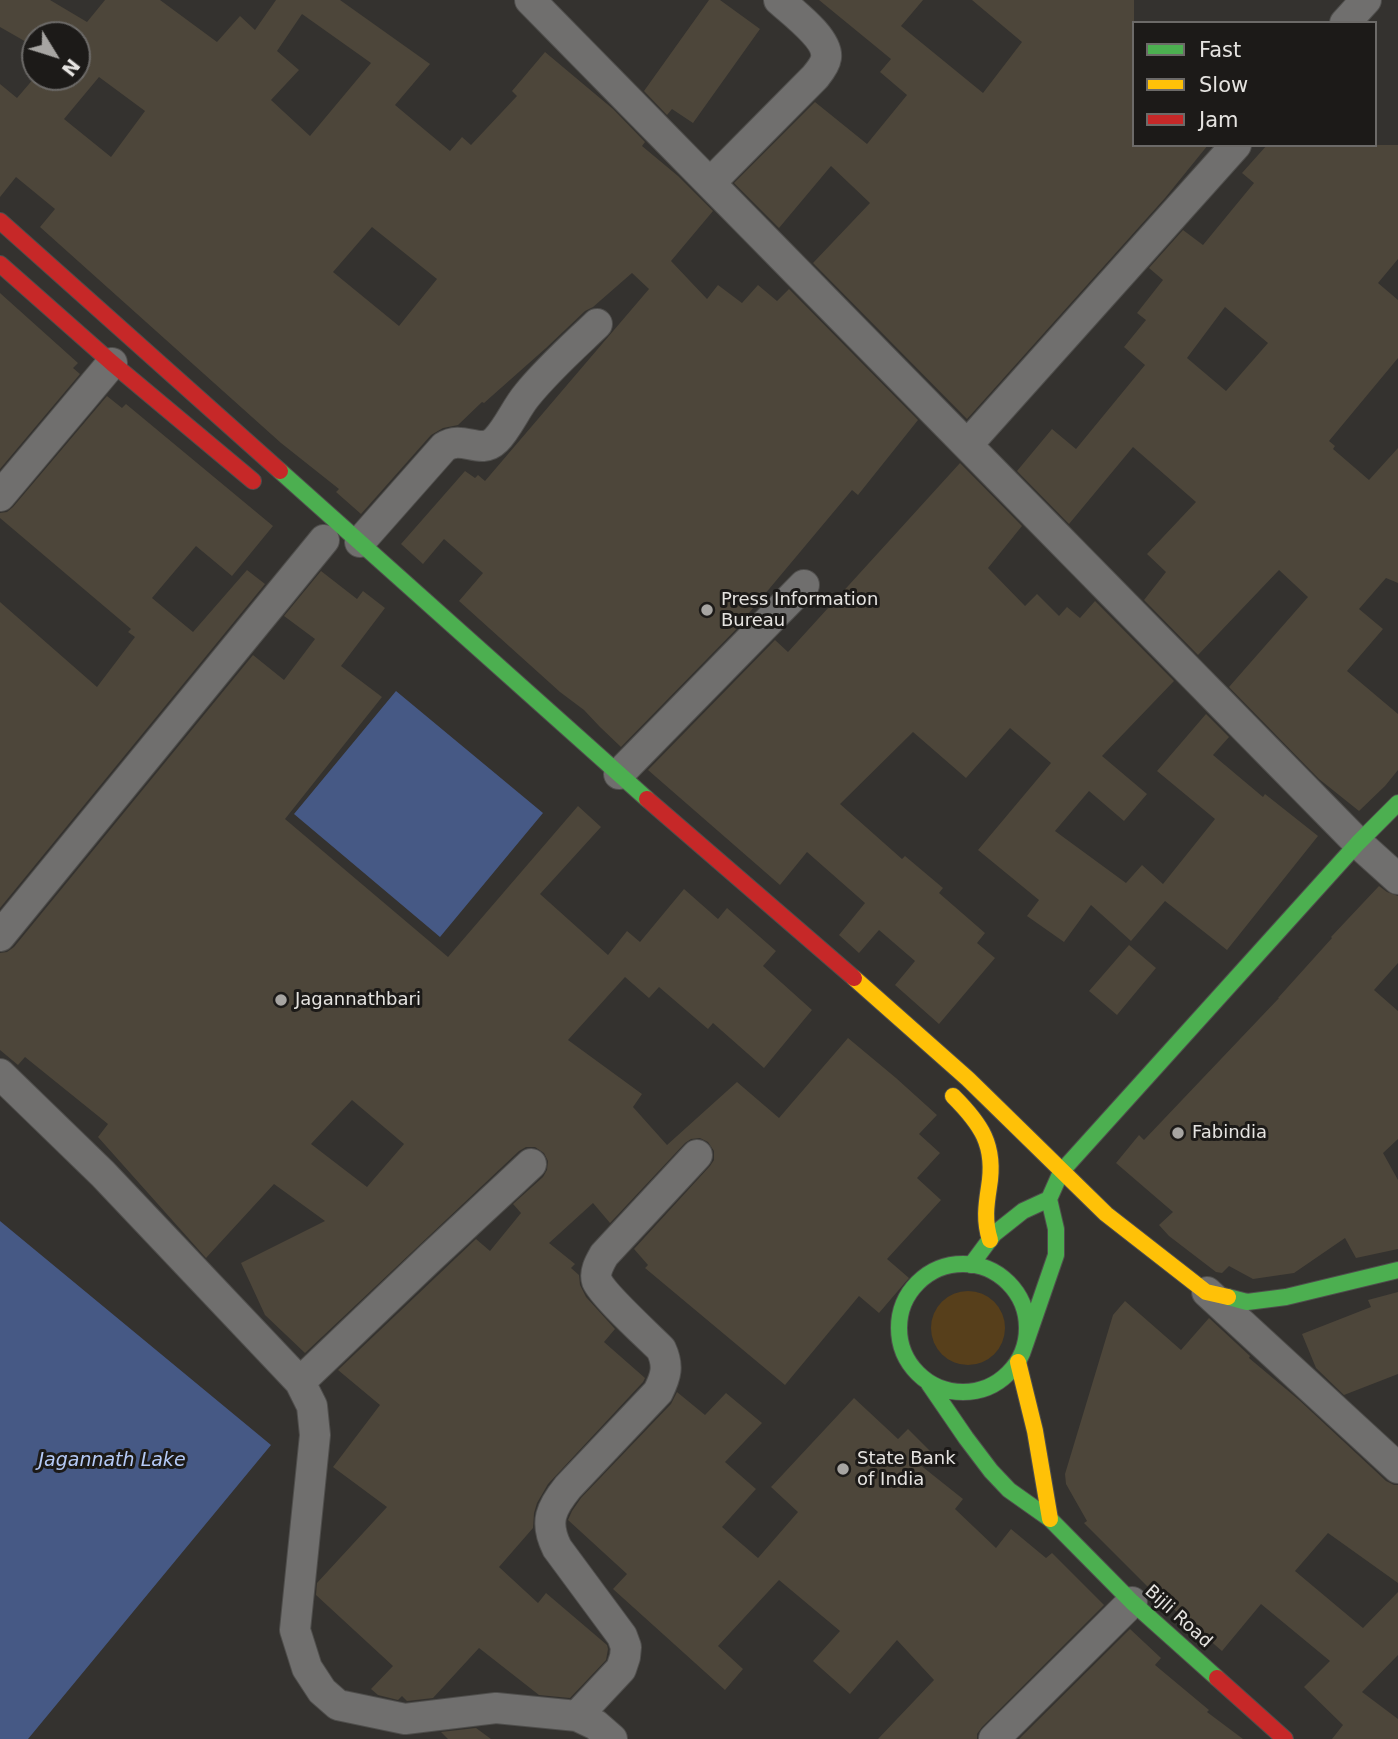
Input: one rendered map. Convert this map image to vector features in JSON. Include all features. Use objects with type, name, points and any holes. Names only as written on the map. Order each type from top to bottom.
[{"type":"street","points":[[710,183],[815,77],[826,58],[825,47],[819,38],[779,0]]},
{"type":"street","points":[[1347,21],[1366,0]]},
{"type":"street","points":[[543,4],[710,183],[1359,843],[1398,879]]},
{"type":"street","points":[[968,444],[1234,147]]},
{"type":"street","points":[[0,221],[333,541],[620,774],[809,938],[968,1079],[1106,1214],[1206,1292],[1398,1468]]},
{"type":"street","points":[[0,264],[112,363],[261,487]]},
{"type":"street","points":[[0,936],[333,541],[444,447],[454,442],[481,447],[496,440],[525,397],[597,324]]},
{"type":"street","points":[[0,495],[112,363]]},
{"type":"street","points":[[620,774],[804,585]]},
{"type":"street","points":[[1026,1345],[1028,1322],[1021,1299],[1006,1280],[986,1268],[963,1264],[940,1268],[919,1281],[905,1300],[899,1323],[901,1347],[912,1368],[929,1384],[952,1392],[975,1392],[998,1383],[1018,1362],[1026,1345],[1056,1255],[1056,1228],[1049,1199],[1061,1172],[1398,803]]},
{"type":"street","points":[[0,1074],[103,1174],[300,1382],[313,1406],[315,1435],[295,1630],[307,1668],[322,1691],[338,1705],[405,1718],[495,1708],[577,1716],[596,1725],[612,1739]]},
{"type":"street","points":[[946,1089],[966,1108],[987,1136],[992,1155],[992,1172],[984,1207],[984,1224],[989,1240]]},
{"type":"street","points":[[577,1716],[621,1669],[626,1647],[622,1636],[557,1548],[550,1535],[550,1519],[556,1502],[568,1487],[658,1392],[667,1369],[661,1349],[605,1292],[597,1281],[596,1274],[604,1255],[697,1155]]},
{"type":"street","points":[[300,1382],[531,1164]]},
{"type":"street","points":[[971,1265],[994,1234],[1023,1211],[1049,1199]]},
{"type":"street","points":[[1206,1292],[1248,1302],[1286,1297],[1398,1270]]},
{"type":"street","points":[[1018,1362],[1035,1432],[1050,1520]]},
{"type":"street","name":"Bijli Road","points":[[929,1384],[990,1471],[1009,1490],[1050,1520],[1132,1602],[1285,1739]]},
{"type":"street","points":[[994,1739],[1132,1602]]},
{"type":"shaded area","points":[[968,1291],[989,1297],[999,1307],[1005,1328],[999,1349],[989,1359],[968,1365],[947,1359],[937,1349],[931,1328],[937,1307],[947,1297]]},
{"type":"water","points":[[396,691],[543,813],[440,937],[294,814]]},
{"type":"water","name":"Jagannath Lake","points":[[0,1221],[271,1445],[28,1739],[0,1739]]},
{"type":"building","points":[[0,0],[50,0],[85,21],[21,21],[21,39],[0,27]]},
{"type":"building","points":[[105,0],[160,0],[217,42],[240,16],[255,30],[276,0],[340,0],[430,64],[395,105],[450,151],[462,137],[471,145],[517,96],[512,91],[545,52],[613,109],[645,142],[642,146],[678,176],[713,211],[671,261],[707,299],[718,285],[742,303],[758,285],[777,301],[789,289],[918,420],[858,495],[852,490],[750,615],[621,747],[584,710],[560,692],[459,601],[483,573],[444,539],[423,564],[401,544],[465,471],[475,478],[478,475],[485,481],[649,289],[632,273],[585,311],[458,425],[443,428],[431,435],[361,514],[336,492],[339,489],[281,443],[40,227],[55,209],[16,177],[0,197],[0,84],[17,98],[23,91],[87,91],[64,119],[111,157],[145,111],[99,77],[91,87],[91,21],[88,21]],"holes":[[[302,14],[371,63],[310,136],[271,100],[299,70],[277,51]],[[372,227],[437,279],[399,326],[333,272]]]},
{"type":"building","points":[[709,0],[720,0],[760,29],[693,123],[672,109],[667,115],[644,91]]},
{"type":"building","points":[[819,0],[923,0],[901,26],[983,93],[1022,42],[972,0],[1134,0],[1132,147],[1206,147],[1165,198],[967,419],[813,263],[870,203],[831,166],[779,228],[734,183],[815,102],[867,144],[907,95],[880,72],[891,59]]},
{"type":"building","points":[[1398,145],[1398,259],[1378,283],[1398,300],[1398,358],[1329,441],[1335,446],[1333,449],[1369,480],[1398,448],[1398,583],[1386,578],[1359,609],[1383,629],[1347,671],[1398,714],[1398,770],[1359,811],[1319,779],[1229,687],[1308,597],[1279,570],[1198,655],[1144,600],[1166,572],[1147,554],[1196,502],[1133,447],[1069,524],[1017,471],[1052,429],[1076,449],[1145,365],[1124,347],[1146,320],[1137,313],[1163,280],[1149,268],[1183,230],[1203,245],[1254,183],[1242,173],[1265,147]],"holes":[[[1225,307],[1268,343],[1226,391],[1187,358]]]},
{"type":"building","points":[[0,293],[78,363],[73,368],[80,374],[0,469]]},
{"type":"building","points":[[107,396],[122,408],[126,404],[273,526],[232,576],[196,546],[152,598],[193,632],[247,570],[265,584],[0,908],[0,602],[97,687],[135,637],[128,632],[131,629],[0,518],[0,513],[13,507]]},
{"type":"building","points":[[960,463],[1022,526],[988,568],[1025,606],[1037,594],[1059,616],[1067,607],[1080,618],[1095,601],[1174,681],[1102,756],[1147,794],[1124,821],[1089,791],[1055,831],[1126,883],[1142,865],[1163,884],[1215,819],[1157,771],[1206,714],[1229,737],[1213,755],[1263,797],[1265,794],[1318,836],[1227,950],[1165,901],[1131,941],[1091,905],[1064,942],[1027,916],[1039,900],[978,850],[1051,763],[1010,728],[966,778],[913,732],[840,804],[902,859],[905,856],[943,888],[939,893],[985,933],[977,943],[995,958],[939,1024],[895,985],[915,961],[879,930],[859,953],[839,935],[865,903],[807,852],[780,885],[648,770],[775,640],[788,652]]},
{"type":"building","points":[[321,571],[357,599],[363,591],[385,608],[341,666],[382,697],[285,819],[448,957],[578,806],[601,827],[540,894],[608,955],[627,931],[640,942],[684,889],[718,919],[727,908],[776,951],[763,966],[812,1010],[764,1068],[713,1023],[708,1029],[659,987],[649,998],[625,977],[568,1040],[642,1094],[633,1107],[667,1145],[737,1082],[779,1118],[848,1038],[937,1115],[919,1134],[940,1153],[917,1178],[941,1200],[887,1259],[909,1278],[879,1313],[859,1296],[785,1385],[645,1268],[648,1265],[634,1249],[710,1166],[714,1160],[714,1151],[708,1142],[700,1138],[685,1143],[610,1223],[593,1203],[549,1243],[575,1264],[571,1268],[579,1275],[586,1297],[615,1329],[604,1342],[645,1378],[548,1484],[537,1503],[533,1528],[499,1567],[538,1603],[546,1593],[607,1645],[606,1660],[570,1698],[539,1695],[479,1648],[433,1698],[407,1701],[402,1696],[398,1700],[378,1695],[371,1689],[393,1666],[316,1595],[317,1583],[387,1507],[333,1467],[380,1405],[338,1370],[476,1239],[490,1251],[521,1213],[513,1204],[543,1177],[547,1170],[548,1161],[544,1153],[535,1147],[526,1147],[519,1151],[305,1353],[265,1315],[241,1263],[325,1221],[274,1184],[206,1258],[98,1137],[108,1124],[25,1057],[18,1065],[0,1050],[0,953],[14,947],[253,655],[284,680],[315,639],[284,616]],"holes":[[[352,1100],[404,1144],[367,1187],[311,1144]]]},
{"type":"building","points":[[1379,886],[1398,896],[1398,963],[1374,990],[1398,1011],[1398,1139],[1383,1153],[1398,1180],[1398,1249],[1356,1258],[1345,1238],[1294,1273],[1253,1279],[1229,1266],[1222,1273],[1216,1272],[1169,1236],[1159,1225],[1173,1212],[1116,1163],[1139,1135],[1144,1140],[1279,998]]},
{"type":"building","points":[[1129,945],[1156,968],[1117,1015],[1089,991]]},
{"type":"building","points":[[1398,1292],[1398,1374],[1344,1395],[1316,1368],[1302,1334],[1371,1307],[1368,1300]]},
{"type":"building","points":[[1125,1301],[1181,1350],[1209,1318],[1250,1356],[1249,1358],[1299,1400],[1386,1481],[1398,1485],[1398,1583],[1328,1533],[1295,1571],[1363,1628],[1398,1592],[1398,1655],[1362,1692],[1398,1719],[1398,1739],[1332,1739],[1343,1725],[1304,1687],[1330,1661],[1261,1604],[1222,1651],[1147,1586],[1084,1523],[1087,1521],[1066,1484],[1065,1474],[1113,1315]]},
{"type":"building","points":[[677,1392],[705,1415],[726,1393],[762,1423],[725,1462],[756,1489],[722,1527],[758,1558],[798,1512],[771,1487],[854,1398],[898,1439],[908,1429],[931,1452],[919,1464],[963,1499],[955,1509],[996,1548],[1011,1529],[1046,1558],[1052,1553],[1104,1605],[982,1727],[977,1739],[878,1739],[934,1680],[897,1640],[850,1694],[813,1661],[840,1631],[779,1580],[718,1646],[743,1669],[725,1690],[613,1589],[627,1574],[568,1520],[581,1498],[671,1404]]},
{"type":"building","points":[[1130,1629],[1161,1658],[1155,1665],[1209,1710],[1207,1712],[1243,1739],[1019,1739]]},
{"type":"building","points":[[476,1728],[491,1739],[448,1739],[441,1732]]},
{"type":"traffic: fast","points":[[280,471],[647,799]]},
{"type":"traffic: fast","points":[[1025,1345],[1056,1255],[1056,1229],[1049,1199],[1061,1172],[1358,843],[1398,803]]},
{"type":"traffic: fast","points":[[971,1265],[994,1234],[1023,1211],[1049,1199]]},
{"type":"traffic: fast","points":[[963,1264],[987,1269],[1008,1283],[1022,1304],[1027,1328],[1022,1352],[1008,1373],[987,1387],[963,1392],[939,1387],[918,1373],[904,1352],[899,1328],[904,1304],[918,1283],[939,1269],[963,1264]]},
{"type":"traffic: fast","points":[[1228,1297],[1247,1302],[1286,1297],[1398,1270]]},
{"type":"traffic: fast","points":[[929,1384],[966,1438],[1009,1490],[1050,1519],[1132,1602],[1217,1678]]},
{"type":"traffic: slow","points":[[854,978],[968,1079],[1106,1214],[1206,1292],[1228,1297]]},
{"type":"traffic: slow","points":[[953,1096],[979,1126],[988,1147],[991,1172],[986,1220],[990,1240]]},
{"type":"traffic: slow","points":[[1018,1362],[1035,1431],[1050,1519]]},
{"type":"traffic: jam","points":[[0,221],[280,471]]},
{"type":"traffic: jam","points":[[0,264],[112,363],[253,481]]},
{"type":"traffic: jam","points":[[647,799],[854,978]]},
{"type":"traffic: jam","points":[[1217,1678],[1285,1739]]},
{"type":"place","name":"Press Information Bureau","points":[[707,610]]},
{"type":"place","name":"Jagannathbari","points":[[281,1000]]},
{"type":"place","name":"Fabindia","points":[[1178,1133]]},
{"type":"place","name":"State Bank of India","points":[[843,1469]]}]
